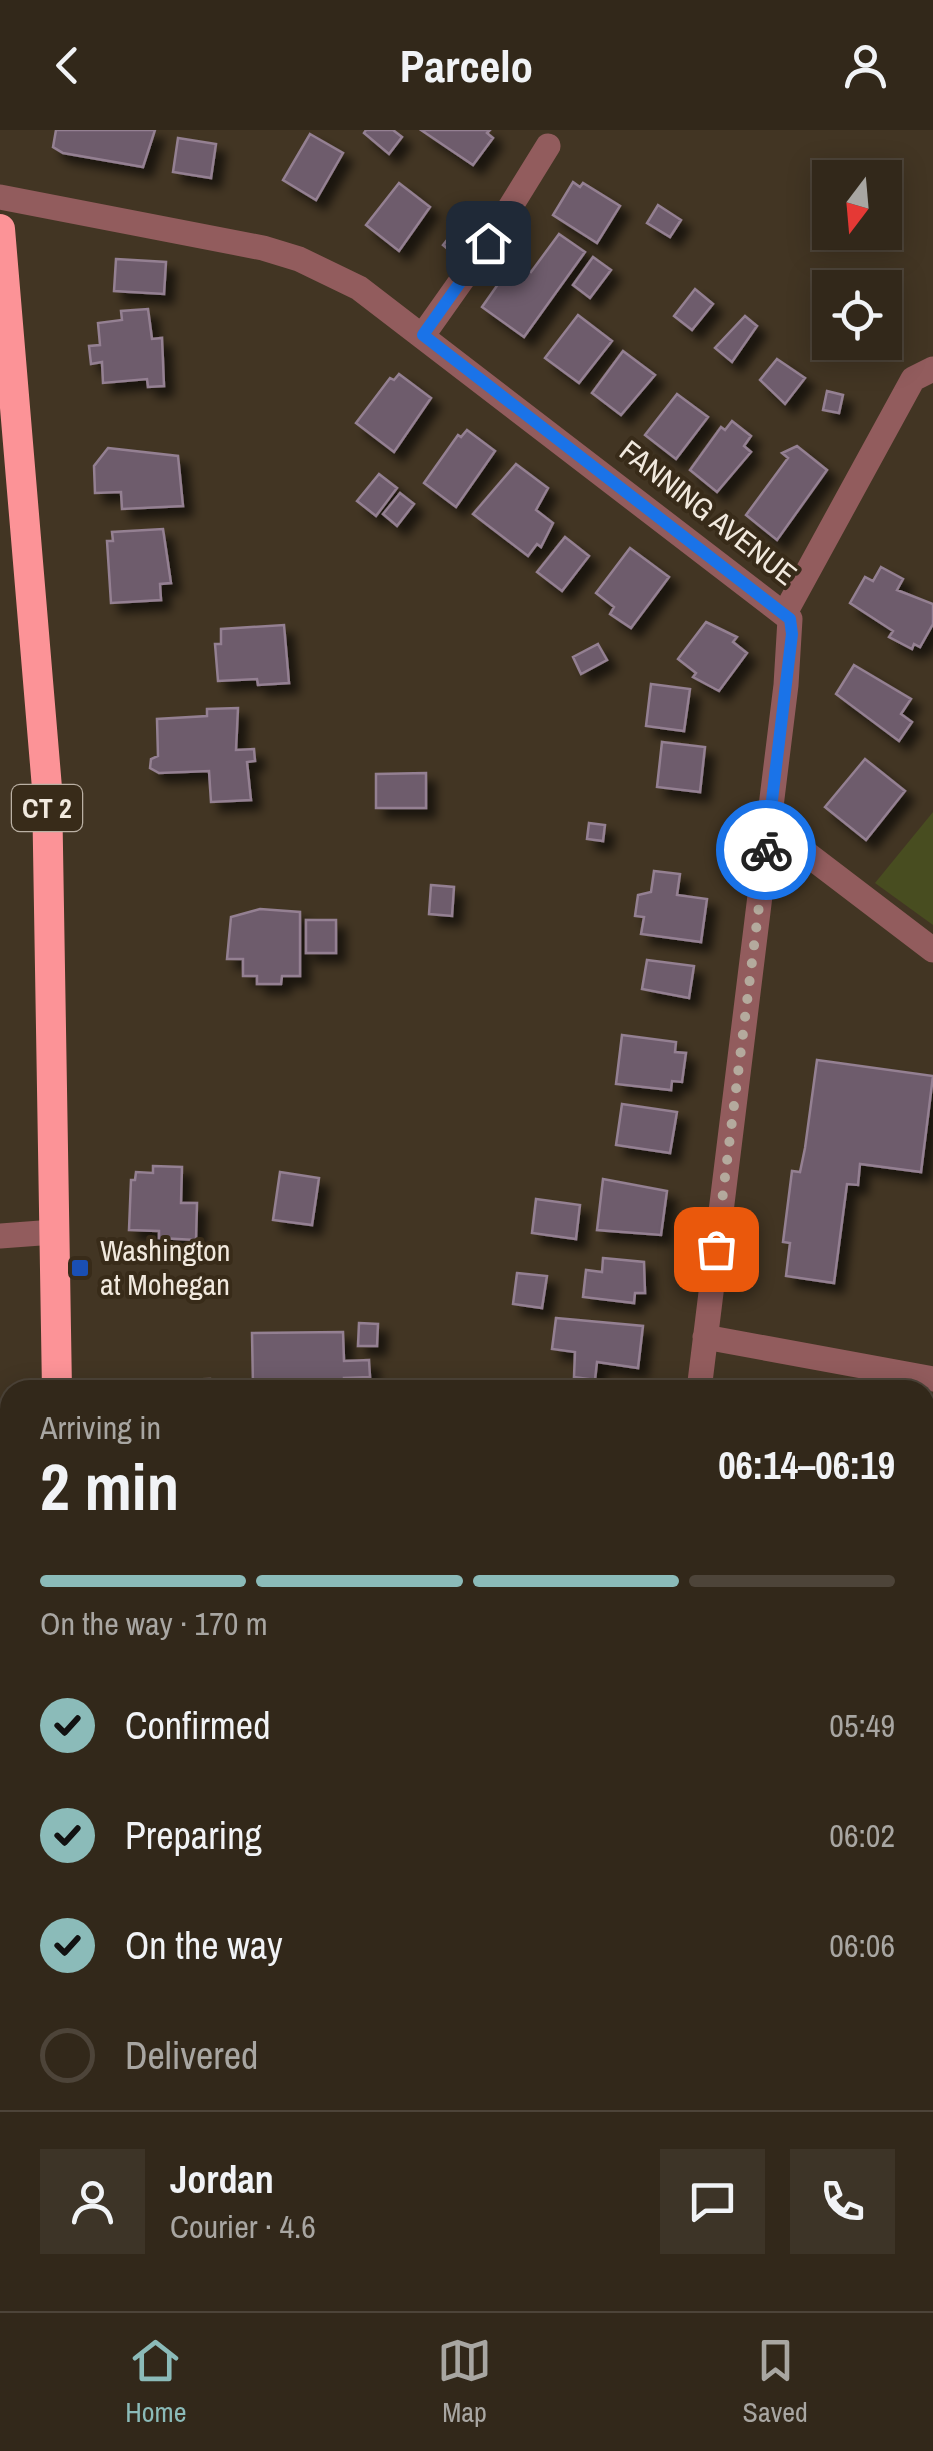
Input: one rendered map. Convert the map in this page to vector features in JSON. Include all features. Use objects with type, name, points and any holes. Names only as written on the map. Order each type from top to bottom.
[{"type":"highway","name":"CT 2","points":[[0,229],[47,788],[57,1380]]},
{"type":"street","points":[[423,335],[488,243],[548,146]]},
{"type":"street","name":"FANNING AVENUE","points":[[0,197],[283,253],[359,288],[786,613],[792,634],[700,1380]]},
{"type":"street","points":[[786,613],[912,379],[933,370]]},
{"type":"street","points":[[769,825],[933,950]]},
{"type":"street","points":[[0,1236],[54,1232]]},
{"type":"street","points":[[706,1338],[933,1379]]},
{"type":"green space","points":[[933,812],[933,925],[875,883]]},
{"type":"building","points":[[56,130],[155,130],[143,167],[63,153],[53,147]]},
{"type":"building","points":[[393,130],[402,137],[389,154],[364,133]]},
{"type":"building","points":[[421,130],[490,130],[487,133],[493,138],[473,165]]},
{"type":"building","points":[[310,134],[343,153],[316,200],[283,180]]},
{"type":"building","points":[[178,138],[216,144],[211,178],[173,172]]},
{"type":"building","points":[[573,182],[580,187],[583,183],[620,206],[597,243],[553,215]]},
{"type":"building","points":[[399,183],[430,207],[399,251],[366,225]]},
{"type":"building","points":[[658,205],[681,220],[670,237],[647,223]]},
{"type":"building","points":[[463,220],[477,231],[456,256],[443,245]]},
{"type":"building","points":[[559,234],[585,252],[524,337],[482,307],[515,260],[531,272]]},
{"type":"building","points":[[593,257],[611,270],[590,298],[573,285]]},
{"type":"building","points":[[116,259],[166,262],[164,294],[114,291]]},
{"type":"building","points":[[695,289],[713,304],[692,330],[674,316]]},
{"type":"building","points":[[148,309],[152,339],[162,338],[164,386],[148,387],[147,379],[103,383],[102,362],[91,364],[89,346],[100,345],[98,323],[122,320],[121,311]]},
{"type":"building","points":[[578,315],[612,341],[579,383],[545,358]]},
{"type":"building","points":[[745,316],[757,326],[732,362],[715,348]]},
{"type":"building","points":[[623,351],[655,375],[621,415],[592,393]]},
{"type":"building","points":[[777,359],[805,378],[785,404],[760,380]]},
{"type":"building","points":[[399,374],[431,398],[394,452],[356,423],[390,378],[394,380]]},
{"type":"building","points":[[827,391],[843,395],[839,413],[823,410]]},
{"type":"building","points":[[677,394],[708,417],[676,459],[645,435]]},
{"type":"building","points":[[732,421],[751,436],[744,446],[751,452],[717,492],[690,470],[721,427],[725,430]]},
{"type":"building","points":[[467,430],[495,451],[456,507],[424,483],[458,435],[461,437]]},
{"type":"building","points":[[797,446],[827,470],[777,540],[746,515],[788,458],[782,453]]},
{"type":"building","points":[[108,448],[178,456],[183,506],[122,509],[121,492],[95,493],[94,466]]},
{"type":"building","points":[[516,464],[548,488],[536,510],[553,523],[541,547],[537,544],[528,556],[473,514]]},
{"type":"building","points":[[379,474],[397,488],[376,516],[357,501]]},
{"type":"building","points":[[400,493],[414,504],[397,526],[383,514]]},
{"type":"building","points":[[163,529],[171,583],[160,584],[161,600],[111,603],[107,541],[113,541],[112,532]]},
{"type":"building","points":[[565,537],[589,556],[562,591],[537,572]]},
{"type":"building","points":[[630,548],[669,577],[631,628],[610,614],[614,607],[596,593]]},
{"type":"building","points":[[881,567],[903,579],[897,590],[933,604],[933,624],[920,647],[914,644],[912,649],[889,637],[893,631],[850,603],[865,577],[873,581]]},
{"type":"building","points":[[706,622],[737,637],[733,642],[747,653],[719,691],[693,677],[696,673],[678,659]]},
{"type":"building","points":[[284,625],[289,683],[258,685],[257,679],[218,681],[215,644],[221,644],[221,629]]},
{"type":"building","points":[[598,644],[607,660],[581,674],[573,657]]},
{"type":"building","points":[[854,665],[911,699],[901,714],[912,722],[899,741],[836,694]]},
{"type":"building","points":[[651,684],[690,689],[684,731],[646,726]]},
{"type":"building","points":[[238,708],[236,750],[254,749],[255,761],[247,762],[251,800],[211,802],[209,771],[159,773],[150,768],[151,759],[158,756],[157,719],[207,716],[207,709]]},
{"type":"building","points":[[662,742],[705,747],[700,792],[657,787]]},
{"type":"building","points":[[865,759],[905,791],[866,840],[825,807]]},
{"type":"building","points":[[426,773],[426,808],[376,808],[376,774]]},
{"type":"building","points":[[589,823],[605,825],[603,841],[587,839]]},
{"type":"building","points":[[654,871],[680,874],[677,895],[707,899],[701,942],[641,934],[644,917],[635,916],[638,895],[651,892]]},
{"type":"building","points":[[431,885],[454,887],[452,916],[429,914]]},
{"type":"building","points":[[260,909],[300,912],[300,976],[282,976],[281,984],[257,984],[257,976],[243,976],[243,959],[227,959],[231,917]]},
{"type":"building","points":[[306,920],[336,920],[336,953],[306,953]]},
{"type":"building","points":[[647,960],[694,966],[689,998],[642,989]]},
{"type":"building","points":[[622,1035],[676,1042],[675,1052],[686,1053],[682,1082],[672,1081],[671,1090],[616,1084]]},
{"type":"building","points":[[817,1060],[933,1076],[921,1172],[860,1164],[858,1185],[847,1184],[834,1283],[786,1276],[790,1243],[783,1242],[792,1171],[800,1172],[805,1148]]},
{"type":"building","points":[[622,1104],[677,1112],[670,1153],[616,1145]]},
{"type":"building","points":[[153,1166],[182,1167],[181,1203],[197,1203],[196,1240],[159,1238],[159,1231],[129,1230],[131,1180],[135,1180],[136,1172],[153,1173]]},
{"type":"building","points":[[280,1172],[319,1178],[312,1225],[273,1220]]},
{"type":"building","points":[[603,1179],[667,1191],[661,1235],[597,1230]]},
{"type":"building","points":[[536,1199],[580,1205],[576,1239],[532,1233]]},
{"type":"building","points":[[603,1258],[644,1262],[645,1293],[635,1293],[634,1303],[583,1297],[586,1270],[602,1272]]},
{"type":"building","points":[[517,1273],[547,1276],[542,1308],[513,1304]]},
{"type":"building","points":[[556,1318],[643,1326],[638,1368],[597,1362],[595,1380],[574,1377],[575,1352],[552,1349]]},
{"type":"building","points":[[359,1323],[378,1324],[377,1346],[358,1346]]},
{"type":"building","points":[[343,1332],[344,1361],[369,1360],[370,1377],[253,1380],[252,1333]]},
{"type":"way so far","points":[[716,1249],[766,850]]},
{"type":"place","name":"Washington at Mohegan","points":[[80,1268]]},
{"type":"route","points":[[488,243],[423,335],[790,619],[792,634],[766,850]]}]
